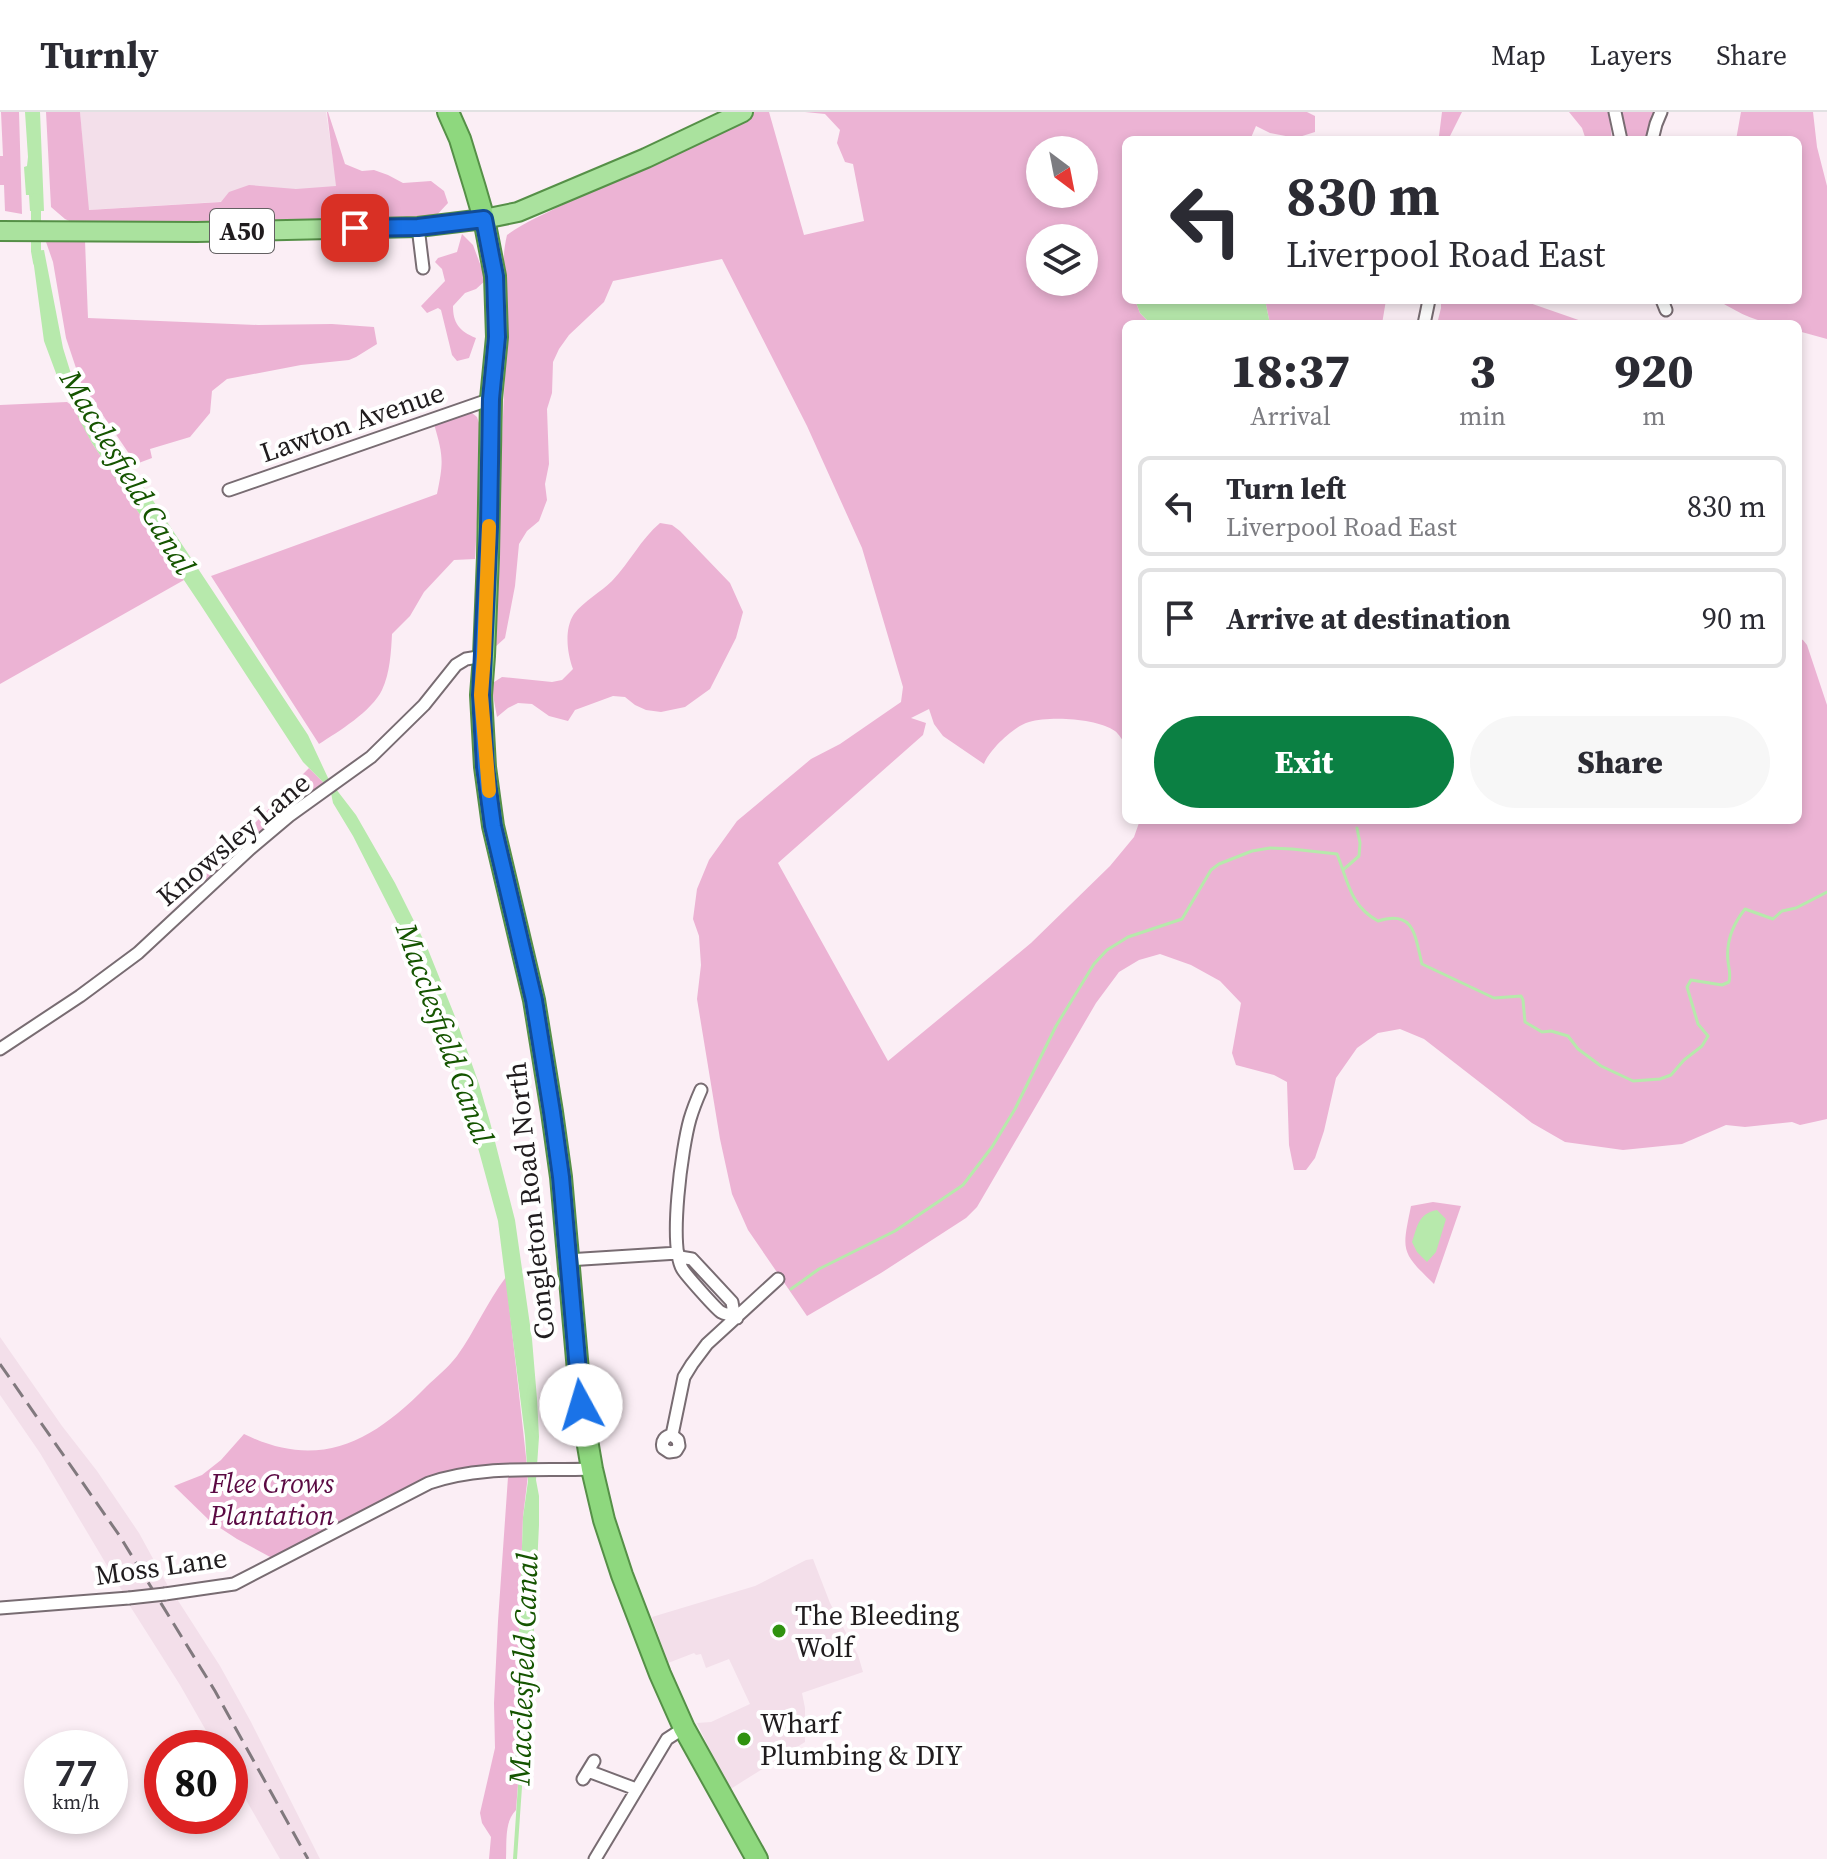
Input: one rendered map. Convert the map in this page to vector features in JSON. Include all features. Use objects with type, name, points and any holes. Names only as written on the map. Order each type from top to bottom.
[{"type":"highway","name":"Congleton Road North","points":[[448,112],[460,139],[484,219],[495,276],[497,337],[491,399],[481,695],[485,767],[493,826],[534,1000],[559,1164],[581,1405],[592,1469],[622,1575],[660,1674],[684,1728],[757,1859]]},
{"type":"main road","name":"A50","points":[[0,231],[181,232],[418,227],[484,219],[518,212],[646,158],[743,112]]},
{"type":"street","points":[[1615,112],[1620,136]]},
{"type":"street","points":[[1653,136],[1661,112]]},
{"type":"street","points":[[418,227],[423,268]]},
{"type":"street","name":"Lawton Avenue","points":[[229,490],[491,399]]},
{"type":"street","name":"Knowsley Lane","points":[[0,1049],[138,953],[289,816],[371,757],[424,705],[456,665],[466,659],[484,656]]},
{"type":"street","points":[[701,1090],[690,1120],[675,1233],[681,1268],[721,1312],[736,1316]]},
{"type":"street","points":[[567,1260],[679,1255]]},
{"type":"street","points":[[672,1435],[684,1377],[707,1344],[778,1279]]},
{"type":"street","name":"Moss Lane","points":[[0,1608],[129,1598],[234,1584],[429,1483],[451,1475],[592,1469]]},
{"type":"street","points":[[595,1859],[667,1739],[684,1728]]},
{"type":"street","points":[[588,1770],[636,1789]]},
{"type":"shaded area","points":[[80,112],[326,112],[337,186],[330,195],[88,210]]},
{"type":"shaded area","points":[[0,1337],[139,1533],[169,1588],[124,1594],[40,1453],[0,1395]]},
{"type":"shaded area","points":[[813,1559],[863,1672],[802,1693],[805,1742],[729,1790],[697,1723],[711,1722],[750,1704],[729,1659],[706,1668],[701,1654],[694,1653],[668,1663],[652,1617],[755,1586]]},
{"type":"shaded area","points":[[177,1599],[251,1722],[320,1859],[280,1859],[248,1803],[248,1730],[206,1730],[130,1606]]},
{"type":"green space","points":[[1,112],[19,112],[22,214],[5,211],[4,185],[0,185],[0,156],[3,156]]},
{"type":"green space","points":[[46,112],[80,112],[89,210],[221,202],[229,192],[249,185],[296,189],[336,186],[327,112],[345,164],[362,171],[374,170],[403,183],[431,181],[444,191],[448,203],[434,218],[82,227],[65,219],[51,207]]},
{"type":"green space","points":[[753,112],[769,112],[804,235],[864,221],[853,164],[845,162],[837,143],[840,130],[825,114],[805,112],[1307,112],[1315,116],[1315,132],[1302,136],[1270,133],[1256,126],[1252,136],[1122,136],[1122,304],[1137,304],[1147,320],[1122,320],[1122,740],[1115,731],[1096,723],[1073,719],[1038,720],[1023,724],[1009,733],[984,764],[943,736],[934,724],[929,709],[911,718],[926,723],[923,735],[778,863],[888,1061],[1031,943],[1110,866],[1134,837],[1139,824],[1802,824],[1802,640],[1807,645],[1827,705],[1827,1119],[1800,1125],[1792,1122],[1745,1127],[1726,1125],[1682,1144],[1623,1150],[1565,1142],[1532,1123],[1424,1039],[1400,1029],[1378,1033],[1357,1048],[1336,1078],[1315,1158],[1306,1170],[1294,1170],[1289,1145],[1287,1082],[1274,1075],[1236,1065],[1232,1053],[1241,1003],[1220,981],[1191,965],[1160,954],[1139,960],[1119,972],[1096,1003],[977,1207],[966,1218],[881,1273],[807,1316],[748,1230],[732,1194],[697,999],[701,965],[699,936],[693,919],[697,889],[709,860],[737,821],[811,759],[840,744],[901,702],[903,687],[862,548],[807,426],[722,259],[613,281],[604,302],[569,335],[559,349],[553,362],[552,393],[547,409],[547,500],[539,521],[527,531],[519,544],[505,638],[493,649],[507,324],[503,268],[507,235],[527,222]]},
{"type":"green space","points":[[1442,112],[1462,112],[1450,136],[1439,136]]},
{"type":"green space","points":[[1569,112],[1609,112],[1612,136],[1585,136]]},
{"type":"green space","points":[[1621,112],[1654,112],[1646,136],[1624,136]]},
{"type":"green space","points":[[1741,112],[1813,112],[1817,147],[1827,186],[1827,339],[1802,332],[1802,320],[1760,320],[1724,304],[1802,304],[1802,136],[1737,136]]},
{"type":"green space","points":[[462,234],[473,245],[486,280],[465,293],[453,306],[458,326],[476,338],[469,358],[457,361],[452,355],[441,310],[438,308],[427,313],[421,306],[445,281],[442,269],[435,262],[438,258],[457,252]]},
{"type":"green space","points":[[45,239],[85,241],[88,318],[374,327],[377,344],[349,360],[301,365],[227,379],[212,391],[210,413],[190,437],[150,449],[152,458],[136,464],[81,383],[66,338],[53,262]]},
{"type":"green space","points":[[1266,304],[1385,304],[1383,320],[1269,320]]},
{"type":"green space","points":[[1441,304],[1532,304],[1578,320],[1438,320]]},
{"type":"green space","points":[[67,402],[74,407],[92,443],[184,580],[0,684],[0,405]]},
{"type":"green space","points":[[472,413],[477,417],[482,432],[475,559],[454,560],[424,592],[410,616],[392,634],[385,683],[377,698],[354,720],[319,744],[211,576],[437,494],[442,458],[434,424]]},
{"type":"green space","points":[[660,523],[672,525],[680,531],[730,583],[743,612],[736,638],[710,689],[685,707],[661,712],[646,710],[625,697],[613,696],[575,710],[568,721],[549,716],[532,704],[518,703],[497,717],[491,684],[502,677],[552,682],[562,680],[573,669],[568,641],[574,614],[612,581]]},
{"type":"green space","points":[[309,768],[325,784],[271,824],[206,883],[198,881]]},
{"type":"green space","points":[[1433,1202],[1461,1206],[1434,1284],[1409,1257],[1405,1242],[1411,1206]]},
{"type":"green space","name":"Flee Crows Plantation","points":[[506,1277],[527,1466],[455,1471],[272,1558],[211,1522],[174,1486],[202,1475],[221,1460],[244,1434],[271,1445],[296,1450],[320,1450],[343,1445],[385,1423],[453,1360]]},
{"type":"green space","points":[[528,1475],[523,1517],[516,1810],[508,1827],[506,1859],[489,1859],[491,1837],[480,1813],[495,1748],[494,1703],[508,1477]]},
{"type":"water","points":[[25,112],[40,112],[44,211],[30,211],[29,195],[26,195],[24,167],[27,166],[28,157]]},
{"type":"water","points":[[44,250],[63,348],[76,390],[308,735],[329,780],[356,815],[427,947],[479,1084],[515,1220],[532,1339],[539,1437],[536,1480],[539,1525],[530,1712],[517,1859],[513,1859],[519,1771],[515,1752],[523,1517],[528,1481],[525,1436],[498,1221],[442,1023],[415,958],[333,803],[331,793],[303,762],[80,421],[74,400],[57,376],[44,341],[32,251]]},
{"type":"water","points":[[1137,304],[1266,304],[1269,320],[1147,320]]},
{"type":"water","points":[[1437,1210],[1446,1219],[1436,1252],[1427,1262],[1412,1242],[1422,1217]]},
{"type":"waterway","name":"Macclesfield Canal","points":[[36,198],[38,262]]},
{"type":"waterway","points":[[1343,870],[1359,856],[1357,828]]},
{"type":"waterway","points":[[791,1289],[819,1269],[895,1231],[963,1185],[992,1147],[1015,1109],[1056,1026],[1094,964],[1107,950],[1128,937],[1182,919],[1211,870],[1252,851],[1270,848],[1337,854],[1351,892],[1361,908],[1378,921],[1390,918],[1406,922],[1415,935],[1422,964],[1494,998],[1521,996],[1525,1022],[1542,1032],[1568,1036],[1578,1049],[1601,1066],[1633,1081],[1671,1075],[1702,1046],[1708,1036],[1698,1024],[1687,987],[1691,980],[1722,985],[1729,982],[1729,940],[1745,909],[1773,919],[1782,911],[1796,908],[1827,892]]},
{"type":"railway","points":[[0,1364],[119,1535],[215,1691],[308,1859]]},
{"type":"slow traffic","points":[[489,526],[481,695],[489,791]]},
{"type":"place","name":"The Bleeding Wolf","points":[[779,1631]]},
{"type":"place","name":"Wharf Plumbing & DIY","points":[[744,1739]]},
{"type":"route","points":[[355,228],[418,227],[484,219],[490,245],[495,276],[497,337],[491,399],[481,695],[485,767],[493,826],[534,1000],[552,1112],[561,1177],[581,1405]]}]
